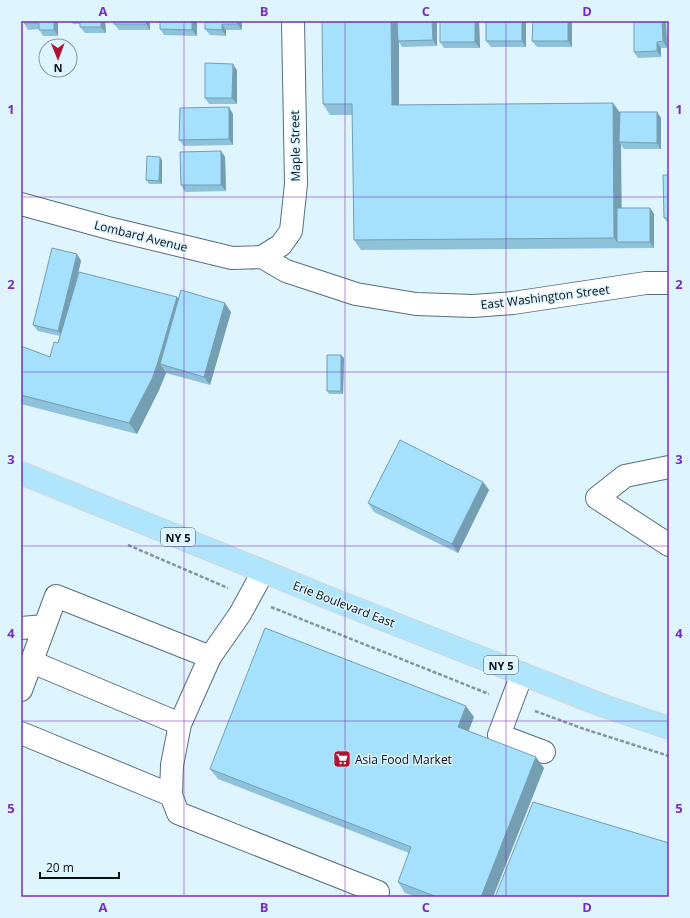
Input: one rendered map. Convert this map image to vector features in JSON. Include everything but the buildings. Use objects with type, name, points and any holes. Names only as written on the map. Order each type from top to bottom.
[{"type":"main road","name":"Erie Boulevard East","points":[[21,473],[263,572],[522,674],[604,706],[669,728]]},
{"type":"street","name":"Maple Street","points":[[262,257],[281,245],[291,231],[296,184],[293,21]]},
{"type":"street","name":"Lombard Avenue","points":[[21,204],[112,229],[232,258],[262,257]]},
{"type":"street","name":"East Washington Street","points":[[262,257],[286,271],[356,294],[416,304],[472,306],[513,303],[669,282]]},
{"type":"street","points":[[669,467],[624,476],[597,498],[669,545]]},
{"type":"street","points":[[263,572],[240,614],[210,657],[180,724],[172,765],[171,795],[178,813],[378,892]]},
{"type":"street","points":[[21,690],[56,596],[210,657]]},
{"type":"street","points":[[21,628],[45,626]]},
{"type":"street","points":[[32,662],[180,724]]},
{"type":"street","points":[[522,674],[499,735],[544,752]]},
{"type":"street","points":[[21,733],[171,795]]},
{"type":"path","points":[[124,544],[211,581]]},
{"type":"path","points":[[282,612],[468,686]]},
{"type":"path","points":[[546,716],[669,756]]},
{"type":"place","name":"Asia Food Market","points":[[342,759]]}]
